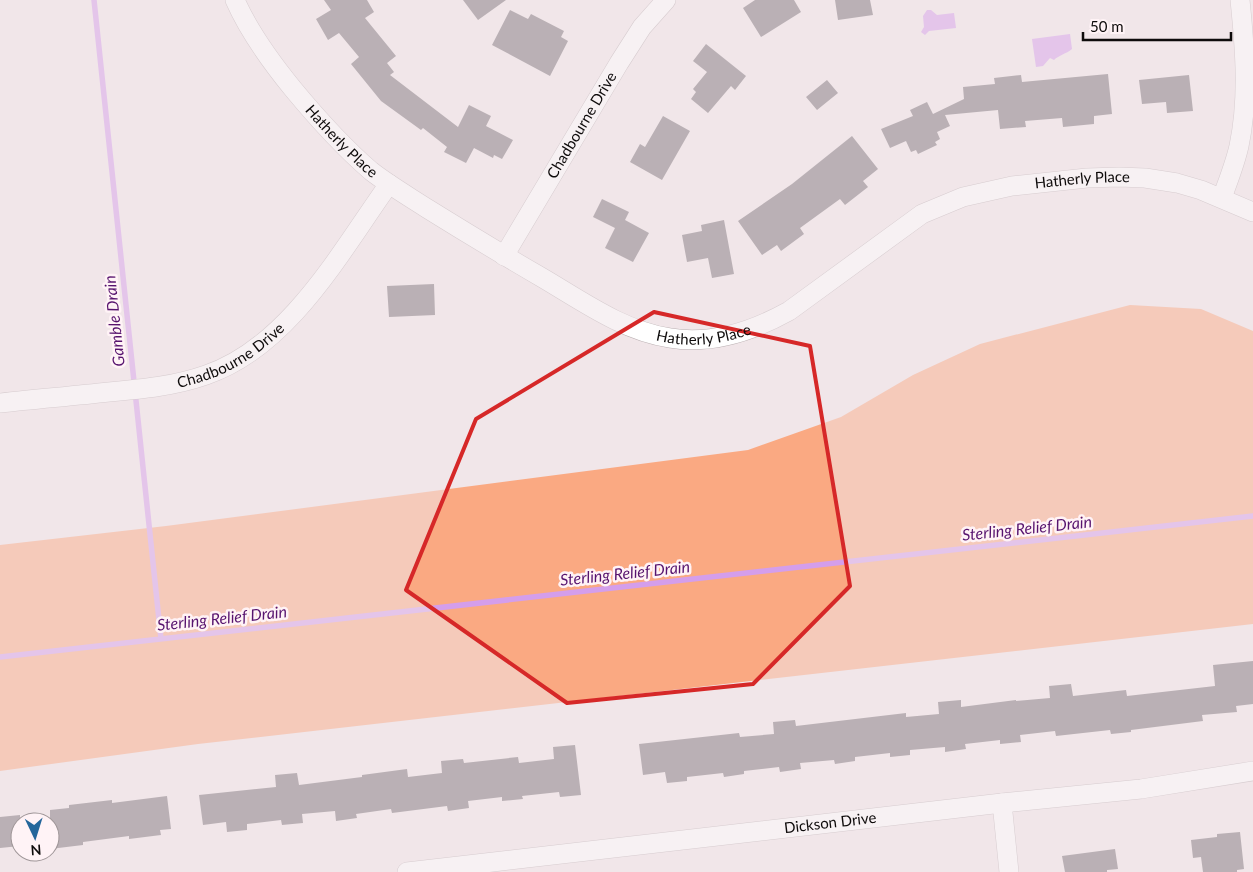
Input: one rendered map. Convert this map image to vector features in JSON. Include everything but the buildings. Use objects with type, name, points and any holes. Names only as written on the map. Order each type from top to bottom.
[{"type":"street","name":"Hatherly Place","points":[[235,0],[270,61],[323,126],[370,170],[389,184],[504,256],[622,324],[646,334],[672,339],[698,340],[745,332],[790,311],[922,214],[963,197],[1012,186],[1119,177],[1146,178],[1177,183],[1222,198],[1253,212]]},
{"type":"street","points":[[1222,198],[1239,145],[1243,112],[1245,50],[1240,0]]},
{"type":"street","name":"Chadbourne Drive","points":[[504,256],[656,3]]},
{"type":"street","name":"Chadbourne Drive","points":[[0,403],[148,388],[182,382],[226,367],[253,351],[285,322],[322,279],[389,184]]},
{"type":"street","name":"Dickson Drive","points":[[407,872],[1002,803],[1141,789],[1253,772]]},
{"type":"street","points":[[1002,803],[1009,872]]},
{"type":"highlighted area","points":[[654,312],[810,346],[850,586],[753,684],[567,703],[406,590],[476,419]]},
{"type":"shaded area","points":[[927,10],[931,10],[937,15],[954,13],[956,28],[929,31],[925,35],[921,32],[924,27],[923,16]]},
{"type":"shaded area","points":[[1070,34],[1072,49],[1054,60],[1050,58],[1043,66],[1036,67],[1032,39]]},
{"type":"shaded area","name":"Sterling Relief Drain","points":[[1130,305],[1201,309],[1253,331],[1253,624],[198,744],[0,771],[0,545],[166,526],[748,450],[841,417],[913,375],[980,344]]},
{"type":"waterway","name":"Gamble Drain","points":[[94,0],[161,639]]},
{"type":"waterway","name":"Sterling Relief Drain","points":[[0,657],[1253,516]]}]
